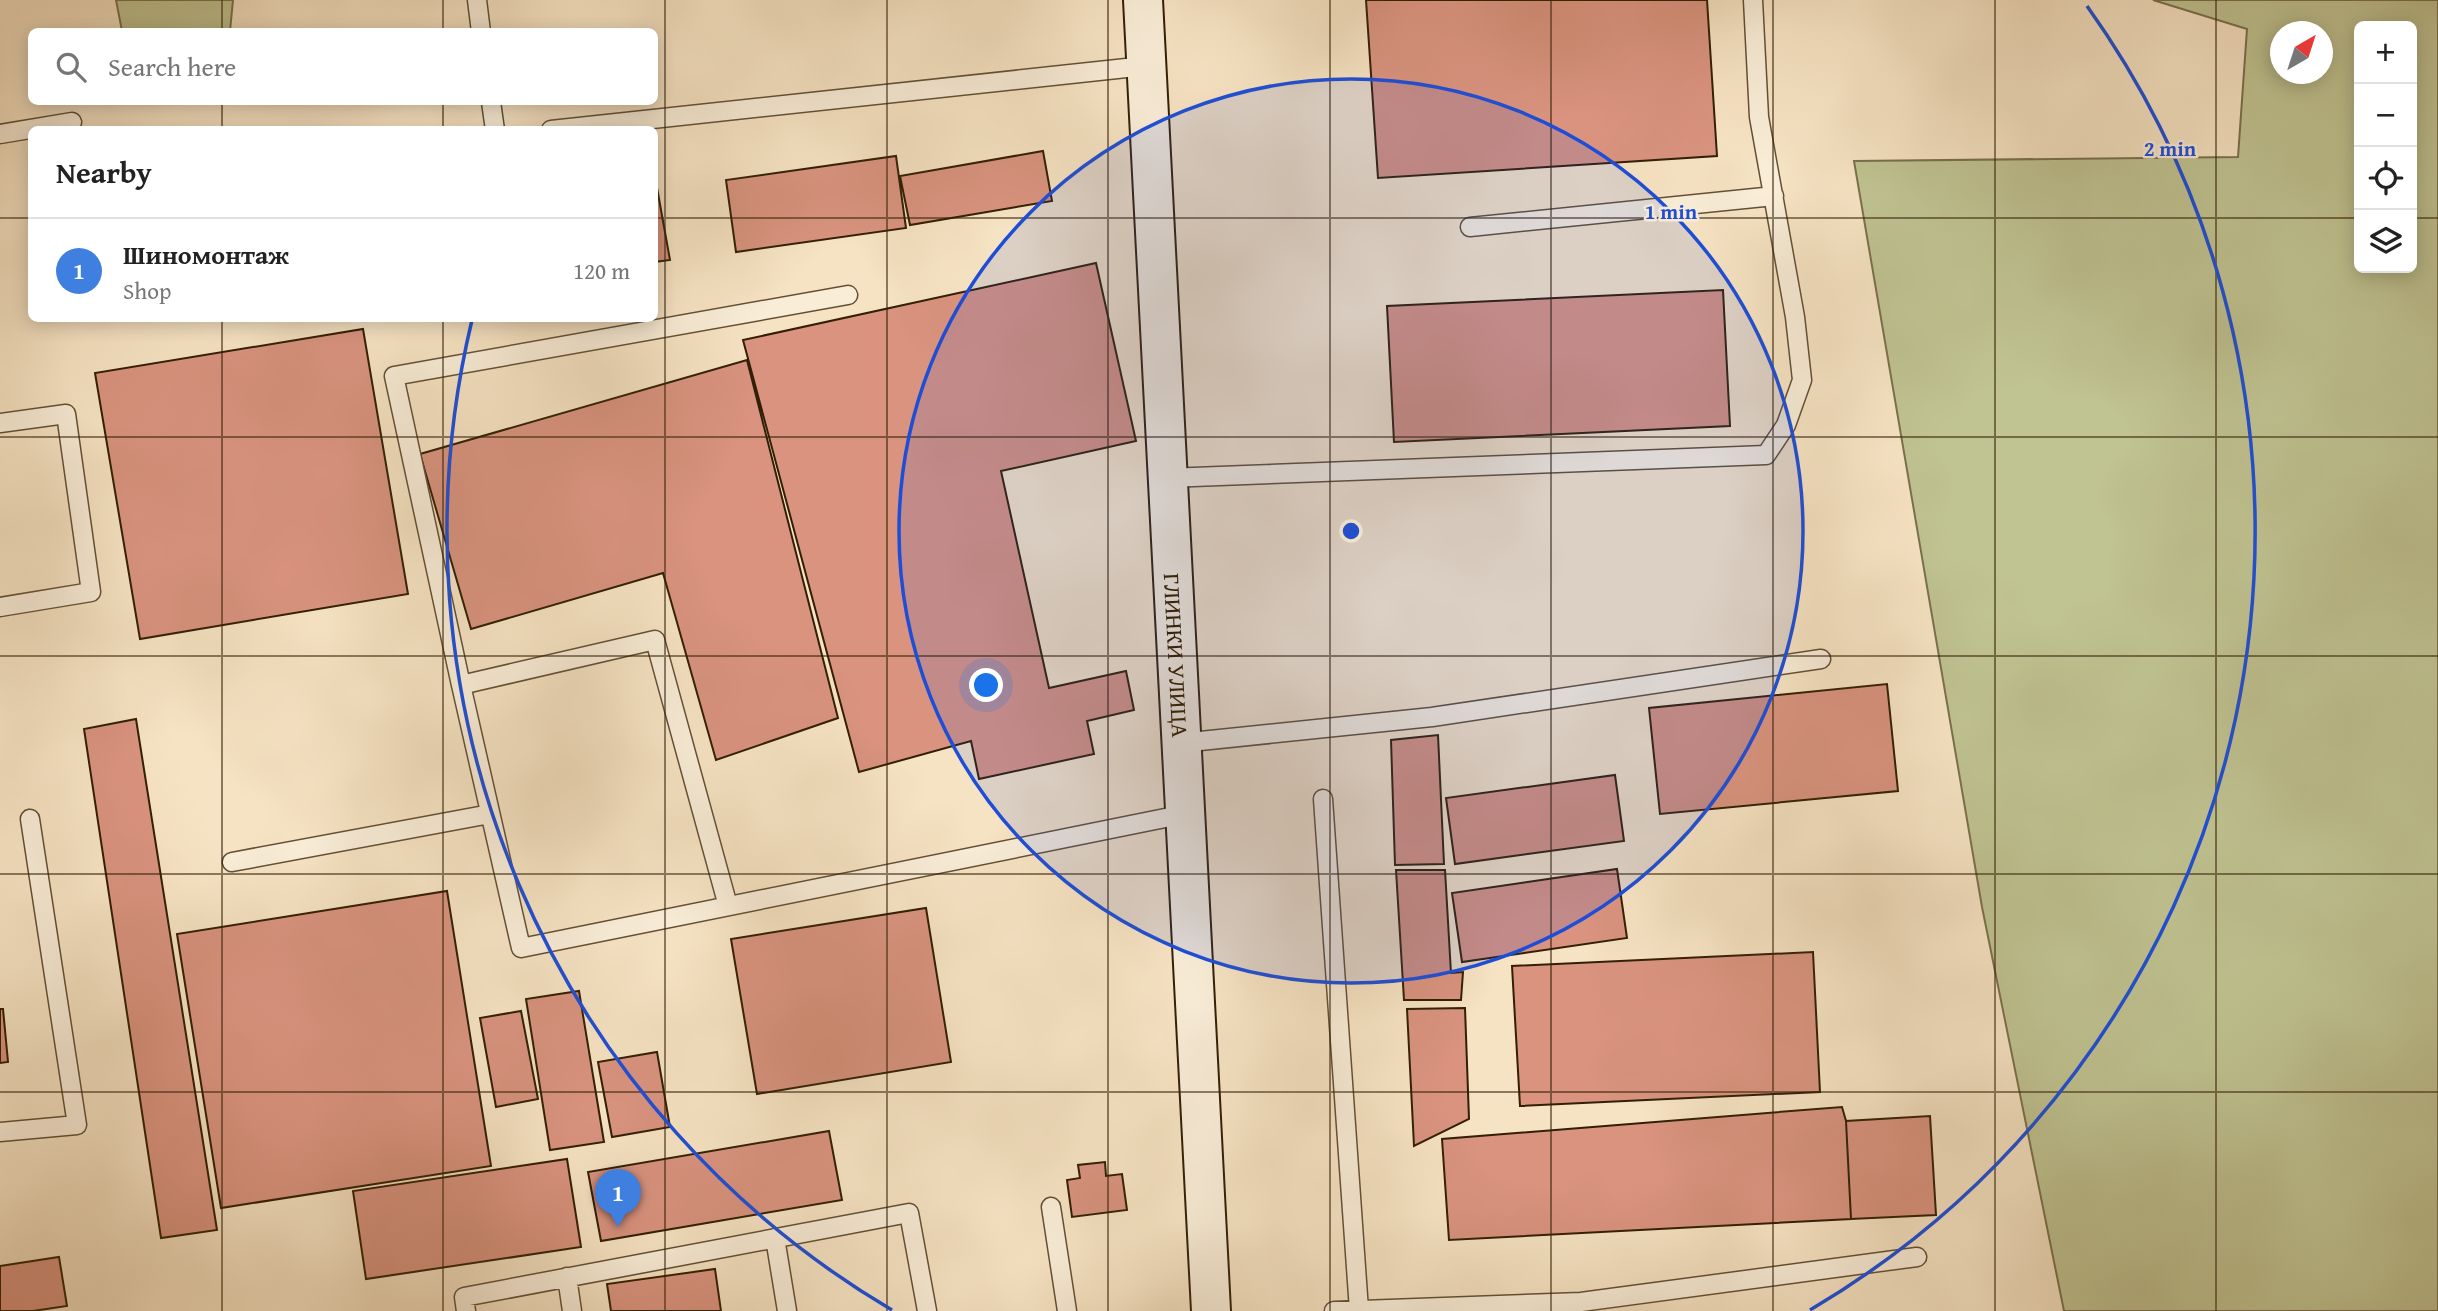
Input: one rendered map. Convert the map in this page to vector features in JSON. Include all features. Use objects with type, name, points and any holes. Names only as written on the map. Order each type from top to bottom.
[{"type":"main road","name":"ГЛИНКИ УЛИЦА","points":[[1143,0],[1211,1311]]},
{"type":"lane","points":[[477,0],[480,28]]},
{"type":"lane","points":[[1167,478],[1766,455],[1786,425],[1802,380],[1796,317],[1759,117],[1753,0]]},
{"type":"lane","points":[[588,126],[1145,66]]},
{"type":"lane","points":[[491,105],[494,126]]},
{"type":"lane","points":[[48,126],[72,122]]},
{"type":"lane","points":[[0,134],[28,129]]},
{"type":"lane","points":[[1470,227],[1774,196]]},
{"type":"lane","points":[[848,295],[394,376],[521,948],[1185,814]]},
{"type":"lane","points":[[0,424],[66,414],[91,592],[0,607]]},
{"type":"lane","points":[[461,685],[654,640],[728,906]]},
{"type":"lane","points":[[1181,743],[1432,717],[1821,659]]},
{"type":"lane","points":[[1323,799],[1359,1310]]},
{"type":"lane","points":[[232,863],[490,814]]},
{"type":"lane","points":[[0,1132],[77,1125],[30,819]]},
{"type":"lane","points":[[1051,1206],[1067,1311]]},
{"type":"lane","points":[[466,1311],[464,1297],[909,1213],[927,1311]]},
{"type":"lane","points":[[775,1238],[787,1311]]},
{"type":"lane","points":[[1334,1311],[1581,1301],[1917,1257]]},
{"type":"lane","points":[[567,1277],[572,1311]]},
{"type":"green space","points":[[116,0],[233,0],[230,28],[121,28]]},
{"type":"green space","points":[[2153,0],[2438,0],[2438,1311],[2064,1311],[1982,907],[1854,161],[2238,157],[2247,29]]},
{"type":"building","points":[[1366,0],[1707,0],[1717,156],[1378,178]]},
{"type":"building","points":[[1043,151],[1052,201],[910,225],[900,176]]},
{"type":"building","points":[[896,156],[906,228],[736,252],[726,180]]},
{"type":"building","points":[[658,193],[670,260],[658,262]]},
{"type":"building","points":[[1096,263],[1136,441],[1001,471],[1049,688],[1126,671],[1134,710],[1087,721],[1094,754],[979,779],[971,741],[859,772],[743,340]]},
{"type":"building","points":[[1723,290],[1730,426],[1394,442],[1387,306]]},
{"type":"building","points":[[363,329],[408,594],[140,639],[95,373]]},
{"type":"building","points":[[747,360],[838,718],[716,760],[663,573],[471,629],[420,454]]},
{"type":"building","points":[[1887,684],[1898,791],[1660,814],[1649,708]]},
{"type":"building","points":[[136,719],[217,1230],[161,1238],[84,729]]},
{"type":"building","points":[[1438,735],[1444,864],[1395,865],[1391,740]]},
{"type":"building","points":[[1615,775],[1624,841],[1455,864],[1446,798]]},
{"type":"building","points":[[1617,869],[1627,938],[1462,962],[1452,893]]},
{"type":"building","points":[[1396,870],[1445,870],[1451,973],[1463,972],[1461,1000],[1404,1000]]},
{"type":"building","points":[[447,891],[491,1166],[221,1208],[177,934]]},
{"type":"building","points":[[926,908],[951,1062],[757,1094],[731,939]]},
{"type":"building","points":[[1813,952],[1820,1092],[1520,1106],[1512,966]]},
{"type":"building","points":[[579,991],[604,1142],[550,1150],[526,999]]},
{"type":"building","points":[[1465,1008],[1469,1119],[1414,1146],[1407,1009]]},
{"type":"building","points":[[0,1009],[3,1009],[8,1062],[0,1063]]},
{"type":"building","points":[[521,1011],[538,1099],[496,1107],[480,1018]]},
{"type":"building","points":[[657,1052],[670,1127],[612,1137],[598,1062]]},
{"type":"building","points":[[1842,1107],[1846,1121],[1851,1219],[1449,1240],[1442,1139]]},
{"type":"building","points":[[1930,1116],[1936,1215],[1851,1219],[1846,1121]]},
{"type":"building","points":[[829,1131],[842,1200],[601,1241],[588,1172]]},
{"type":"building","points":[[567,1159],[581,1247],[366,1279],[353,1191]]},
{"type":"building","points":[[1105,1162],[1106,1176],[1122,1174],[1127,1210],[1072,1217],[1067,1180],[1080,1178],[1078,1165]]},
{"type":"building","points":[[59,1257],[67,1306],[33,1311],[0,1311],[0,1266]]},
{"type":"building","points":[[715,1269],[721,1311],[611,1311],[607,1284]]},
{"type":"place","name":"Шиномонтаж","points":[[618,1227]]}]
